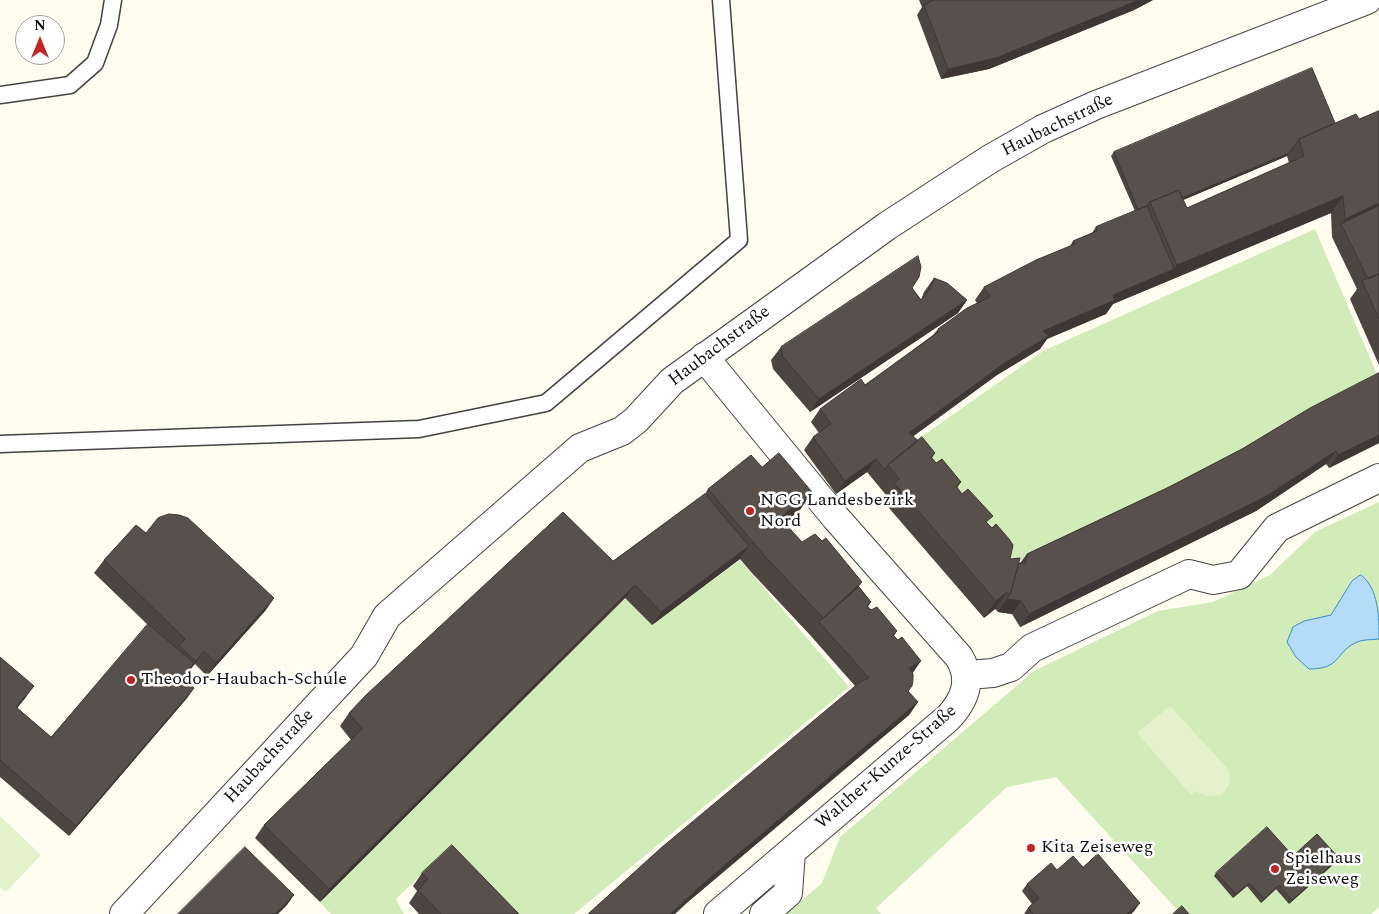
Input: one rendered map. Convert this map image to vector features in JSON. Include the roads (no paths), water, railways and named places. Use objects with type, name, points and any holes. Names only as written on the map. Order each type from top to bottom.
[{"type":"street","name":"Haubachstraße","points":[[124,914],[364,656],[387,616],[580,448],[622,431],[636,420],[672,381],[887,226],[990,160],[1044,129],[1096,105],[1367,0]]},
{"type":"street","points":[[704,357],[836,518],[959,657],[967,675],[993,673],[1010,668],[1032,648],[1190,574],[1213,580],[1239,575],[1277,528],[1379,478]]},
{"type":"street","name":"Walther-Kunze-Straße","points":[[718,914],[952,714],[965,693],[967,675]]},
{"type":"street","points":[[764,914],[788,893],[791,852]]},
{"type":"lane","points":[[0,95],[70,85],[96,63],[109,25],[113,0]]},
{"type":"lane","points":[[0,444],[419,429],[546,403],[739,240],[721,0]]},
{"type":"water","points":[[1361,575],[1367,581],[1375,596],[1379,639],[1355,643],[1327,666],[1309,669],[1296,657],[1287,642],[1293,627],[1304,621],[1331,615],[1352,581]]},
{"type":"place","name":"NGG Landesbezirk Nord","points":[[750,511]]},
{"type":"place","name":"Theodor-Haubach-Schule","points":[[131,680]]},
{"type":"place","name":"Kita Zeiseweg","points":[[1031,848]]},
{"type":"place","name":"Spielhaus Zeiseweg","points":[[1275,869]]}]
